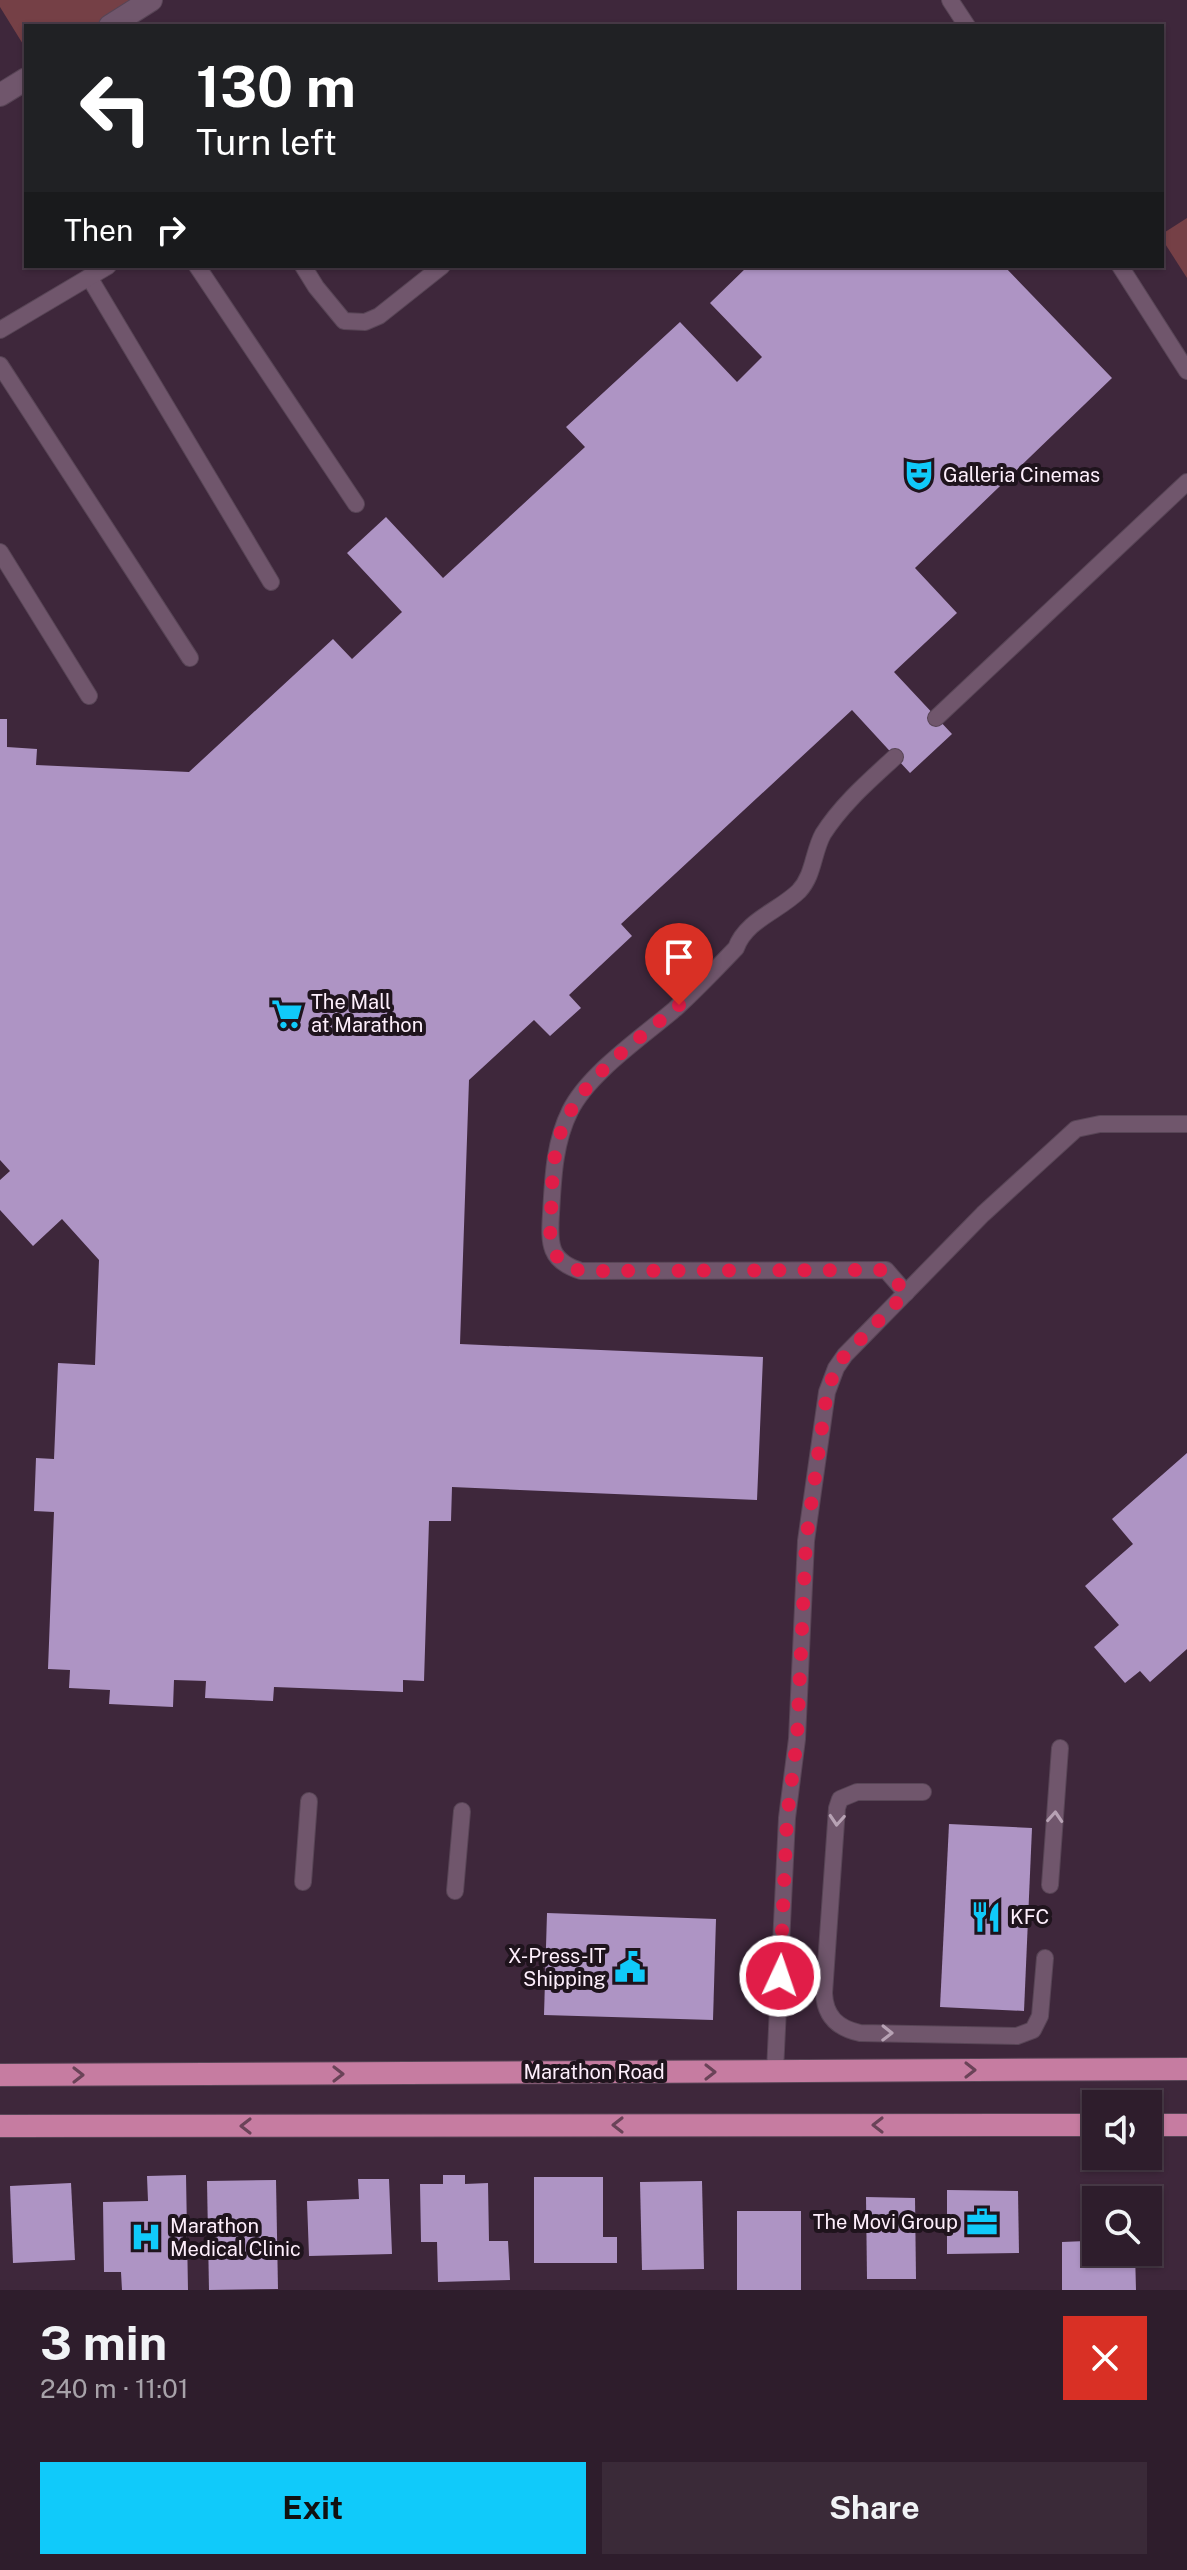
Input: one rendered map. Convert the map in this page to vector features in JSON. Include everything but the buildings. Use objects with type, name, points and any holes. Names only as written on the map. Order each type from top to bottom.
[{"type":"main road","name":"Marathon Road","points":[[0,2075],[1187,2069]]},
{"type":"main road","points":[[0,2126],[1082,2125]]},
{"type":"main road","points":[[1162,2125],[1187,2125]]},
{"type":"street","points":[[113,24],[151,0]]},
{"type":"street","points":[[0,95],[24,80]]},
{"type":"lane","points":[[950,0],[966,24]]},
{"type":"lane","points":[[0,330],[105,268]]},
{"type":"lane","points":[[198,268],[356,504]]},
{"type":"lane","points":[[304,268],[344,321],[365,322],[379,316],[439,268]]},
{"type":"lane","points":[[1121,268],[1187,371]]},
{"type":"lane","points":[[89,277],[271,582]]},
{"type":"lane","points":[[0,365],[190,658]]},
{"type":"lane","points":[[936,718],[1187,482]]},
{"type":"lane","points":[[0,552],[89,696]]},
{"type":"lane","points":[[895,757],[845,804],[834,819],[821,838],[808,877],[801,888],[750,927],[740,937],[736,948],[679,1005],[581,1092],[569,1112],[559,1140],[553,1172],[550,1229],[551,1246],[556,1256],[565,1266],[581,1271],[886,1270],[906,1293]]},
{"type":"lane","points":[[775,2071],[787,1818],[797,1739],[806,1541],[827,1392],[836,1368],[845,1355],[983,1214],[1076,1129],[1100,1124],[1187,1124]]},
{"type":"lane","points":[[1050,1885],[1060,1748]]},
{"type":"lane","points":[[923,1792],[857,1792],[840,1799],[824,1993],[832,2020],[860,2033],[1017,2036],[1033,2030],[1040,2016],[1045,1958]]},
{"type":"lane","points":[[303,1882],[309,1801]]},
{"type":"lane","points":[[455,1891],[462,1811]]},
{"type":"shaded area","points":[[0,0],[140,0],[106,24],[24,24],[24,46],[0,7]]},
{"type":"shaded area","points":[[1187,218],[1187,278],[1164,242],[1164,233]]},
{"type":"place","name":"Galleria Cinemas","points":[[919,475]]},
{"type":"place","name":"The Mall at Marathon","points":[[287,1014]]},
{"type":"place","name":"KFC","points":[[986,1917]]},
{"type":"place","name":"X-Press-IT Shipping","points":[[630,1967]]},
{"type":"place","name":"The Movi Group","points":[[982,2222]]},
{"type":"place","name":"Marathon Medical Clinic","points":[[146,2237]]},
{"type":"route","points":[[679,1005],[596,1077],[581,1092],[569,1112],[559,1140],[553,1172],[550,1229],[551,1246],[556,1256],[565,1266],[581,1271],[886,1270],[906,1293],[845,1355],[836,1368],[827,1392],[806,1541],[797,1739],[787,1818],[780,1976]]}]
